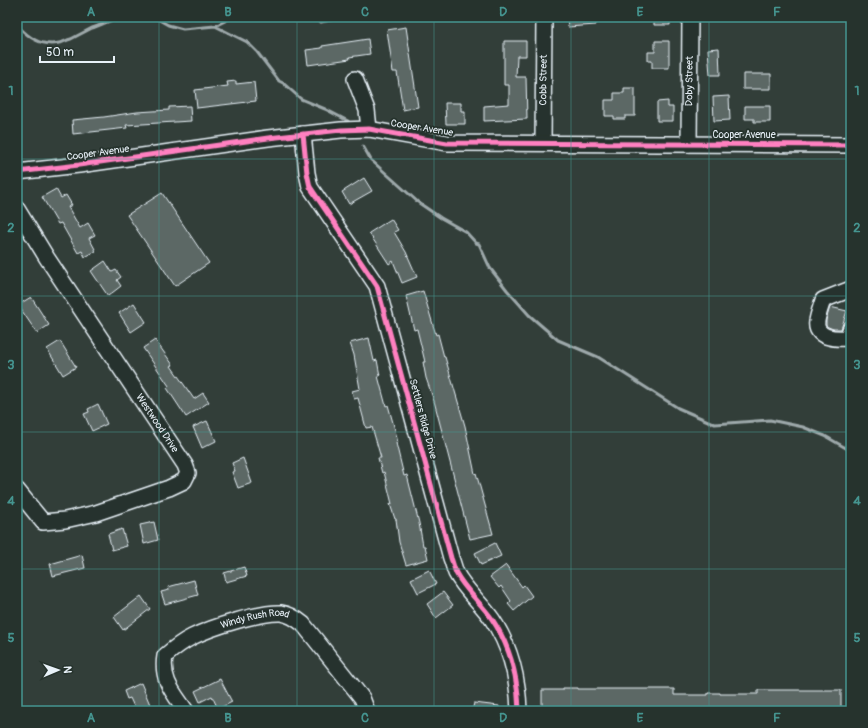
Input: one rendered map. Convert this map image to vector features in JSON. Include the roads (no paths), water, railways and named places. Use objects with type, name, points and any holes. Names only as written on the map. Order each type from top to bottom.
[{"type":"street","name":"Cobb Street","points":[[543,144],[544,17]]},
{"type":"street","name":"Doby Street","points":[[689,144],[690,17]]},
{"type":"street","points":[[355,79],[367,110],[369,129]]},
{"type":"street","name":"Cooper Avenue","points":[[17,172],[79,165],[303,134],[369,129],[447,143],[851,145]]},
{"type":"street","name":"Settlers Ridge Drive","points":[[303,134],[310,187],[377,286],[451,558],[456,572],[492,618],[503,637],[511,656],[515,672],[519,691],[519,711]]},
{"type":"street","name":"Westwood Drive","points":[[17,209],[51,264],[185,465],[188,473],[184,481],[169,488],[96,513],[65,520],[43,522],[17,490]]},
{"type":"street","points":[[850,335],[839,339],[828,338],[819,332],[816,322],[823,300],[851,288]]},
{"type":"street","name":"Windy Rush Road","points":[[186,711],[173,693],[165,676],[163,666],[165,656],[178,646],[199,634],[235,622],[269,614],[283,613],[297,619],[303,624],[362,698],[366,711]]},
{"type":"waterway","points":[[17,25],[35,40],[46,44],[52,44],[62,43],[92,28],[120,17]]},
{"type":"waterway","points":[[154,17],[168,25],[183,29],[215,26],[233,17]]},
{"type":"waterway","points":[[314,17],[321,22],[338,17]]},
{"type":"waterway","points":[[215,26],[247,42],[257,52],[279,81],[301,99],[348,121]]},
{"type":"waterway","points":[[363,146],[371,160],[419,203],[441,218],[466,232],[476,243],[479,244],[490,268],[507,290],[529,315],[558,340],[598,357],[678,408],[715,424],[770,420],[803,427],[825,436],[851,451]]}]
